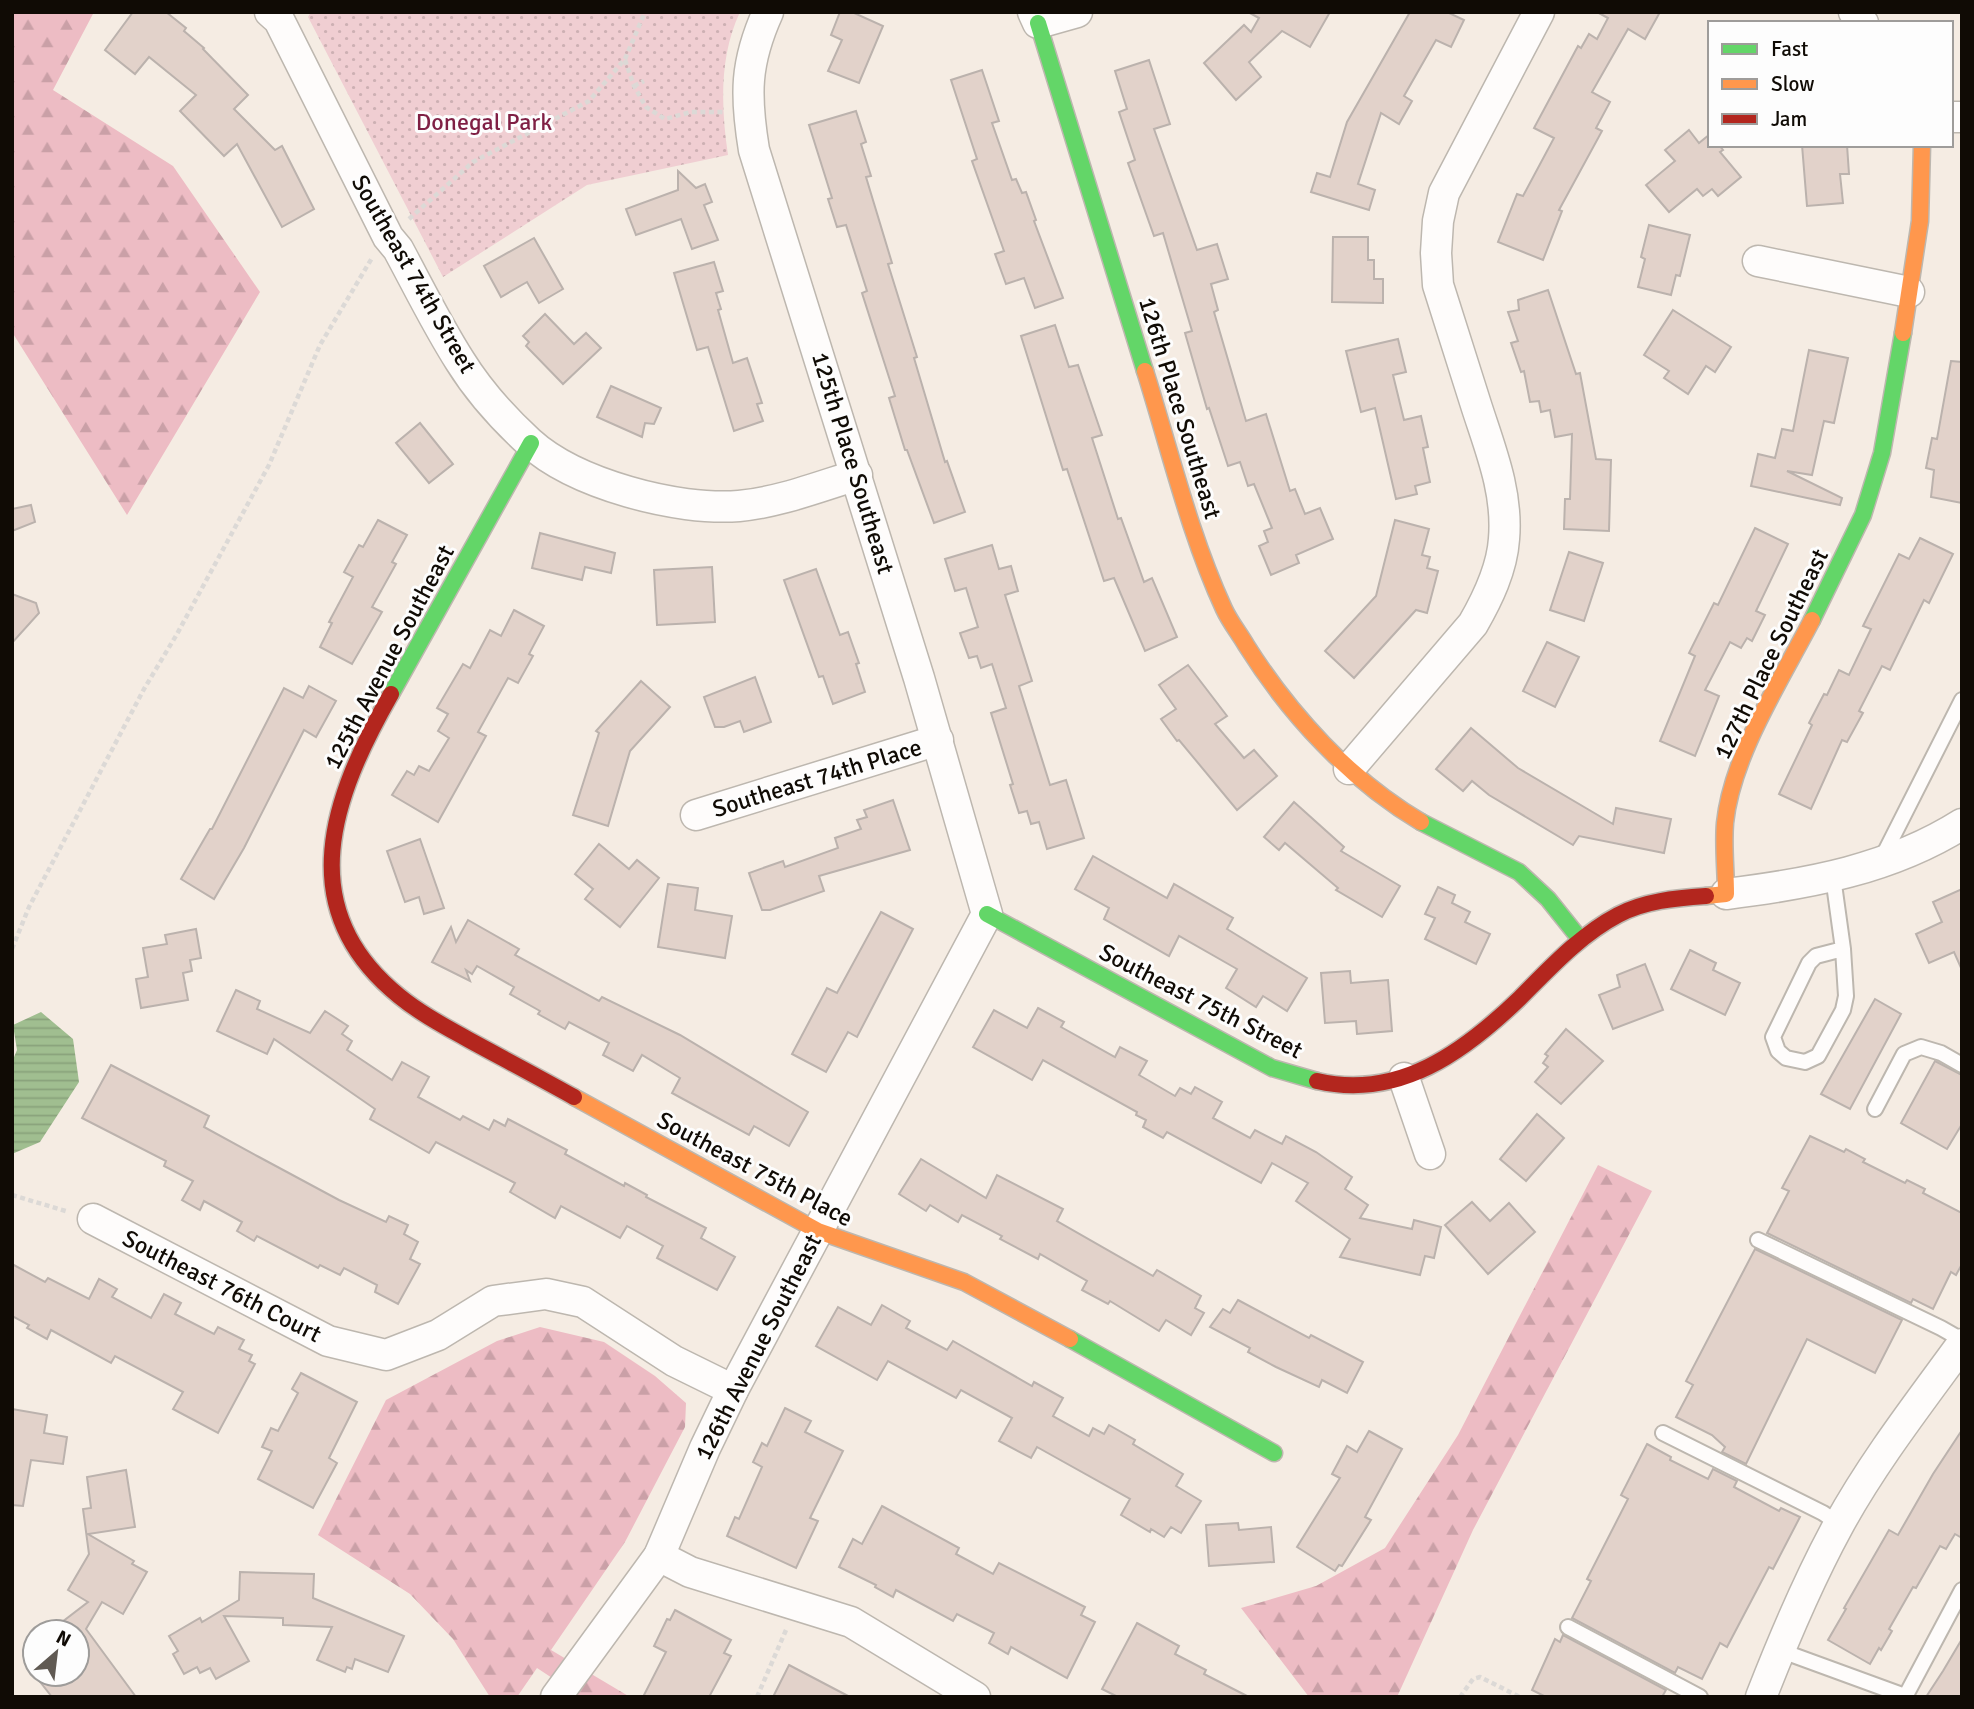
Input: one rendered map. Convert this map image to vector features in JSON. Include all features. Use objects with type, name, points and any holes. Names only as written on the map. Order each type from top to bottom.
[{"type":"street","name":"125th Place Southeast","points":[[768,12],[753,49],[747,85],[754,150],[857,475],[988,914]]},
{"type":"street","points":[[1035,18],[1077,12]]},
{"type":"street","points":[[1539,12],[1460,160],[1444,194],[1438,221],[1438,285],[1499,477],[1505,523],[1504,542],[1496,574],[1487,600],[1473,624],[1349,769],[1393,805],[1519,872],[1548,899],[1580,939]]},
{"type":"street","name":"Southeast 74th Street","points":[[277,15],[388,237],[398,249],[460,362],[489,399],[531,443],[576,472],[632,493],[686,505],[738,506],[780,499],[857,475]]},
{"type":"street","name":"126th Place Southeast","points":[[1035,18],[1199,546],[1225,611],[1259,666],[1288,705],[1349,769]]},
{"type":"street","name":"127th Place Southeast","points":[[1726,894],[1725,824],[1731,792],[1744,752],[1863,515],[1882,453],[1920,221],[1922,147]]},
{"type":"street","points":[[1758,261],[1909,292]]},
{"type":"street","name":"125th Avenue Southeast","points":[[336,905],[330,877],[330,846],[335,819],[358,757],[531,443]]},
{"type":"street","name":"Southeast 74th Place","points":[[696,815],[938,740]]},
{"type":"street","points":[[1430,1154],[1404,1078],[1445,1057],[1480,1033],[1580,939],[1622,913],[1650,904],[1687,897],[1788,886],[1833,877],[1921,846],[1962,824]]},
{"type":"street","name":"Southeast 75th Place","points":[[336,905],[352,944],[376,977],[401,999],[440,1024],[818,1231],[856,1246],[956,1277],[984,1291],[1274,1453]]},
{"type":"street","name":"Southeast 75th Street","points":[[988,914],[1272,1068],[1303,1079],[1340,1085],[1374,1086],[1404,1078]]},
{"type":"street","name":"126th Avenue Southeast","points":[[556,1697],[659,1556],[733,1390],[988,914]]},
{"type":"street","name":"Southeast 76th Court","points":[[93,1219],[328,1341],[386,1355],[438,1335],[493,1301],[546,1294],[583,1302],[674,1362],[733,1390]]},
{"type":"street","points":[[1761,1697],[1813,1573],[1839,1524],[1962,1342]]},
{"type":"street","points":[[659,1556],[690,1572],[851,1622],[975,1697]]},
{"type":"lane","points":[[1880,862],[1962,700]]},
{"type":"lane","points":[[1833,877],[1843,949],[1846,996],[1843,1010],[1818,1056],[1805,1062],[1786,1058],[1778,1051],[1773,1037],[1809,962],[1816,956],[1843,949]]},
{"type":"lane","points":[[1875,1109],[1904,1054],[1921,1047],[1941,1053],[1962,1065]]},
{"type":"lane","points":[[1758,1240],[1941,1328],[1962,1342]]},
{"type":"lane","points":[[1663,1433],[1823,1513],[1839,1524]]},
{"type":"lane","points":[[1779,1650],[1905,1696],[1962,1590]]},
{"type":"lane","points":[[1568,1627],[1700,1697]]},
{"type":"path","points":[[12,949],[29,907],[144,689],[269,465],[320,345],[368,263],[388,237],[473,162],[589,101],[625,59],[645,12]]},
{"type":"path","points":[[625,59],[634,86],[646,107],[664,119],[691,112],[748,113]]},
{"type":"path","points":[[634,86],[644,81]]},
{"type":"path","points":[[12,1195],[93,1219]]},
{"type":"path","points":[[757,1697],[798,1605]]},
{"type":"path","points":[[1460,1697],[1473,1679],[1480,1677],[1520,1697]]},
{"type":"green space","points":[[12,12],[94,12],[53,90],[173,166],[260,292],[127,515],[12,332]]},
{"type":"green space","name":"Donegal Park","points":[[311,12],[740,12],[728,46],[725,64],[723,101],[728,155],[587,185],[443,277],[308,17]]},
{"type":"green space","points":[[1598,1165],[1652,1191],[1473,1530],[1397,1697],[1309,1697],[1241,1608],[1316,1586],[1385,1548],[1458,1435]]},
{"type":"green space","points":[[540,1327],[604,1342],[655,1376],[686,1403],[685,1427],[625,1542],[551,1650],[630,1697],[581,1697],[537,1668],[517,1697],[490,1697],[453,1639],[410,1594],[318,1535],[386,1400],[497,1341]]},
{"type":"shaded area","points":[[41,1012],[73,1039],[79,1082],[40,1142],[12,1154],[12,1062],[17,1050],[13,1025]]},
{"type":"building","points":[[133,12],[166,12],[186,28],[184,31],[204,48],[248,95],[234,109],[275,150],[282,146],[314,209],[282,227],[237,144],[224,156],[180,111],[196,95],[149,57],[135,74],[105,50]]},
{"type":"building","points":[[840,12],[852,12],[883,26],[859,83],[828,71],[842,40],[831,35]]},
{"type":"building","points":[[1248,12],[1330,12],[1310,47],[1282,31],[1249,62],[1261,77],[1236,100],[1204,63],[1244,25],[1251,32],[1259,18]]},
{"type":"building","points":[[1410,12],[1447,12],[1464,20],[1451,47],[1436,40],[1404,96],[1412,101],[1399,124],[1381,113],[1358,184],[1375,190],[1369,210],[1311,192],[1317,173],[1330,177],[1347,122]]},
{"type":"building","points":[[1597,12],[1660,12],[1645,39],[1628,29],[1592,92],[1610,102],[1596,128],[1602,131],[1559,210],[1562,211],[1543,260],[1498,242],[1517,194],[1523,196],[1554,138],[1534,128],[1578,46],[1581,48],[1589,34],[1597,39],[1608,18]]},
{"type":"building","points":[[1149,60],[1170,124],[1154,129],[1197,250],[1217,244],[1228,279],[1211,284],[1218,310],[1214,312],[1246,421],[1266,414],[1290,491],[1295,489],[1305,514],[1320,508],[1333,539],[1296,555],[1299,563],[1271,575],[1259,546],[1268,542],[1264,531],[1272,528],[1254,484],[1248,486],[1240,462],[1228,466],[1209,408],[1207,409],[1185,333],[1192,331],[1163,233],[1154,236],[1128,163],[1135,160],[1119,112],[1127,109],[1115,71]]},
{"type":"building","points":[[982,70],[999,121],[992,123],[1012,180],[1016,179],[1022,193],[1026,192],[1063,298],[1035,308],[1024,278],[1006,284],[995,254],[1004,251],[972,161],[977,159],[951,80]]},
{"type":"building","points":[[856,111],[866,142],[861,144],[871,176],[866,177],[892,263],[888,264],[917,357],[914,358],[945,462],[947,461],[965,512],[934,523],[905,450],[889,398],[895,396],[862,293],[867,291],[846,225],[837,227],[828,199],[832,198],[809,125]]},
{"type":"building","points":[[1689,130],[1699,143],[1708,136],[1708,147],[1721,147],[1723,150],[1720,152],[1741,177],[1718,196],[1712,189],[1703,196],[1697,189],[1669,212],[1646,185],[1675,161],[1665,150]]},
{"type":"building","points":[[1802,147],[1847,147],[1849,174],[1840,174],[1843,203],[1807,206]]},
{"type":"building","points":[[678,171],[696,188],[705,184],[712,202],[704,205],[718,240],[692,249],[681,219],[636,235],[626,209],[678,190]]},
{"type":"building","points":[[1649,225],[1690,235],[1680,276],[1676,275],[1671,295],[1638,287],[1645,259],[1641,257]]},
{"type":"building","points":[[1333,237],[1368,237],[1368,260],[1374,260],[1374,279],[1383,279],[1383,303],[1332,302]]},
{"type":"building","points":[[534,238],[563,289],[539,303],[527,282],[501,297],[484,266]]},
{"type":"building","points":[[714,262],[723,291],[716,293],[721,309],[718,310],[733,363],[747,358],[762,403],[757,404],[763,421],[734,431],[708,347],[697,350],[674,273]]},
{"type":"building","points":[[1548,290],[1576,374],[1580,373],[1596,459],[1611,460],[1609,531],[1564,529],[1565,499],[1570,499],[1572,434],[1555,437],[1550,410],[1541,412],[1539,401],[1530,402],[1524,371],[1521,372],[1511,343],[1518,341],[1508,312],[1519,310],[1518,300]]},
{"type":"building","points":[[1673,310],[1731,347],[1715,372],[1706,366],[1688,394],[1664,378],[1669,371],[1644,355]]},
{"type":"building","points":[[545,314],[574,344],[586,333],[601,348],[563,384],[526,346],[529,342],[523,336]]},
{"type":"building","points":[[1055,325],[1069,367],[1078,365],[1102,435],[1092,438],[1118,519],[1121,518],[1144,582],[1152,578],[1177,637],[1145,651],[1114,578],[1104,581],[1067,469],[1063,470],[1021,336]]},
{"type":"building","points":[[1398,339],[1406,372],[1393,375],[1404,420],[1421,416],[1428,447],[1423,448],[1430,482],[1415,486],[1417,494],[1396,499],[1375,408],[1361,412],[1346,351]]},
{"type":"building","points":[[1809,350],[1848,358],[1834,423],[1824,421],[1812,475],[1787,471],[1842,498],[1840,505],[1751,486],[1758,454],[1775,458],[1782,429],[1793,431]]},
{"type":"building","points":[[1951,361],[1962,362],[1962,503],[1931,497],[1934,470],[1926,468],[1932,438],[1937,439]]},
{"type":"building","points":[[611,386],[661,408],[654,424],[645,423],[642,437],[597,417]]},
{"type":"building","points":[[420,423],[453,464],[429,483],[396,443]]},
{"type":"building","points":[[31,505],[35,522],[12,531],[12,509]]},
{"type":"building","points":[[378,520],[407,535],[392,562],[396,564],[372,607],[382,612],[352,664],[320,647],[332,623],[329,622],[353,577],[344,572],[359,545],[363,547]]},
{"type":"building","points":[[1395,520],[1429,529],[1422,555],[1430,557],[1427,568],[1438,571],[1427,613],[1416,610],[1354,678],[1325,651],[1376,596]]},
{"type":"building","points":[[1755,528],[1788,544],[1756,611],[1765,615],[1752,641],[1747,638],[1741,648],[1730,642],[1705,690],[1719,696],[1695,756],[1660,741],[1695,656],[1689,653],[1714,603],[1718,605]]},
{"type":"building","points":[[540,533],[615,553],[611,573],[585,567],[582,580],[532,568]]},
{"type":"building","points":[[1920,538],[1953,554],[1929,603],[1924,600],[1890,670],[1882,666],[1859,711],[1863,713],[1847,742],[1842,740],[1811,809],[1779,794],[1824,694],[1827,695],[1839,670],[1849,675],[1871,629],[1863,626],[1899,554],[1909,559]]},
{"type":"building","points":[[992,545],[999,569],[1011,566],[1018,591],[1005,595],[1032,681],[1019,686],[1050,785],[1066,780],[1084,838],[1047,849],[1039,822],[1031,824],[1027,811],[1019,813],[991,713],[1006,708],[992,664],[981,668],[977,656],[969,658],[960,633],[978,627],[966,588],[955,591],[945,559]]},
{"type":"building","points":[[1569,552],[1603,563],[1584,621],[1550,610]]},
{"type":"building","points":[[712,567],[715,622],[657,625],[654,570]]},
{"type":"building","points":[[816,569],[840,635],[848,632],[859,663],[856,664],[865,692],[833,704],[823,676],[819,677],[784,580]]},
{"type":"building","points":[[12,594],[36,603],[39,613],[12,643]]},
{"type":"building","points":[[514,610],[544,626],[529,654],[533,656],[518,683],[508,678],[478,732],[486,736],[438,822],[392,795],[407,771],[414,775],[419,766],[429,771],[449,738],[438,731],[448,714],[437,708],[463,664],[470,668],[490,630],[501,636]]},
{"type":"building","points":[[1547,642],[1579,657],[1555,707],[1523,691]]},
{"type":"building","points":[[1188,665],[1227,716],[1215,724],[1244,758],[1254,750],[1277,776],[1237,810],[1161,719],[1176,709],[1159,685]]},
{"type":"building","points":[[755,677],[771,722],[744,732],[740,721],[724,727],[715,727],[704,697]]},
{"type":"building","points":[[641,681],[670,707],[630,751],[608,826],[573,815],[599,733],[596,731]]},
{"type":"building","points":[[309,686],[336,701],[316,737],[304,730],[244,848],[214,899],[181,879],[212,829],[284,688],[303,698]]},
{"type":"building","points":[[1471,728],[1518,768],[1613,824],[1616,808],[1671,819],[1664,853],[1579,836],[1573,845],[1489,795],[1472,781],[1463,791],[1436,769]]},
{"type":"building","points":[[893,800],[910,850],[819,876],[824,891],[770,910],[762,910],[749,873],[783,861],[785,867],[838,848],[835,838],[861,829],[857,820],[867,817],[864,810]]},
{"type":"building","points":[[1294,802],[1344,847],[1341,851],[1400,886],[1382,917],[1336,890],[1338,888],[1285,843],[1279,850],[1264,837]]},
{"type":"building","points":[[420,839],[444,908],[424,914],[419,897],[405,902],[387,851]]},
{"type":"building","points":[[599,844],[629,869],[637,860],[659,878],[620,927],[585,899],[593,889],[575,874]]},
{"type":"building","points":[[1093,856],[1167,898],[1174,884],[1233,918],[1227,929],[1307,978],[1287,1011],[1263,996],[1256,1007],[1226,988],[1237,969],[1179,936],[1169,956],[1104,919],[1109,908],[1075,889]]},
{"type":"building","points":[[668,884],[698,888],[695,910],[732,916],[725,958],[658,947]]},
{"type":"building","points":[[1438,887],[1455,895],[1452,903],[1470,912],[1465,922],[1490,934],[1476,964],[1425,939],[1435,918],[1425,914]]},
{"type":"building","points":[[1962,889],[1962,970],[1954,952],[1929,963],[1916,934],[1942,922],[1933,902]]},
{"type":"building","points":[[881,912],[913,929],[857,1037],[848,1032],[826,1072],[792,1054],[827,988],[837,993]]},
{"type":"building","points":[[468,920],[519,949],[515,955],[599,1001],[602,997],[680,1035],[808,1112],[789,1146],[754,1126],[749,1135],[672,1093],[680,1078],[642,1055],[633,1071],[603,1055],[609,1043],[569,1022],[565,1029],[538,1014],[540,1011],[510,994],[514,987],[477,966],[472,974],[466,970],[470,981],[432,962],[451,927],[456,942]]},
{"type":"building","points":[[196,929],[201,958],[190,960],[192,971],[183,973],[188,1000],[141,1008],[136,979],[148,977],[143,948],[167,944],[165,935]]},
{"type":"building","points":[[1690,950],[1716,963],[1713,970],[1740,983],[1725,1015],[1671,989]]},
{"type":"building","points":[[1645,964],[1663,1010],[1613,1029],[1599,995],[1620,987],[1617,975]]},
{"type":"building","points":[[1350,971],[1351,983],[1388,980],[1392,1031],[1357,1034],[1356,1021],[1325,1023],[1321,973]]},
{"type":"building","points":[[236,990],[260,1001],[257,1009],[310,1033],[325,1011],[348,1026],[342,1034],[352,1041],[347,1050],[392,1080],[402,1062],[429,1077],[418,1097],[460,1120],[463,1116],[489,1130],[494,1120],[505,1126],[508,1119],[567,1150],[565,1154],[624,1186],[625,1183],[706,1228],[701,1238],[735,1257],[717,1290],[657,1258],[663,1246],[627,1226],[620,1238],[561,1206],[555,1218],[510,1192],[515,1183],[436,1142],[429,1153],[370,1119],[375,1109],[274,1039],[267,1054],[217,1031]]},
{"type":"building","points":[[1875,999],[1901,1014],[1850,1109],[1821,1094]]},
{"type":"building","points":[[1038,1008],[1064,1022],[1061,1027],[1115,1057],[1120,1047],[1147,1061],[1139,1075],[1175,1096],[1180,1088],[1191,1094],[1195,1087],[1222,1102],[1213,1118],[1250,1138],[1255,1130],[1282,1144],[1286,1136],[1316,1152],[1352,1177],[1345,1189],[1368,1205],[1360,1218],[1412,1229],[1414,1220],[1441,1227],[1434,1258],[1425,1256],[1420,1275],[1340,1257],[1350,1239],[1296,1201],[1308,1183],[1272,1163],[1261,1183],[1167,1132],[1163,1138],[1143,1127],[1146,1120],[1136,1115],[1137,1112],[1043,1060],[1032,1080],[973,1047],[994,1010],[1027,1028]]},
{"type":"building","points":[[1566,1029],[1603,1061],[1561,1104],[1535,1082],[1548,1067],[1543,1063],[1548,1056],[1545,1054]]},
{"type":"building","points":[[1935,1061],[1962,1075],[1962,1124],[1947,1149],[1901,1123]]},
{"type":"building","points":[[111,1065],[209,1116],[204,1127],[259,1157],[386,1222],[389,1216],[408,1225],[404,1234],[418,1242],[410,1259],[420,1264],[398,1304],[375,1292],[377,1285],[344,1268],[340,1275],[320,1265],[318,1268],[257,1236],[254,1241],[237,1231],[242,1222],[204,1201],[200,1210],[182,1200],[193,1181],[164,1166],[166,1161],[82,1118]]},
{"type":"building","points":[[1537,1114],[1564,1138],[1526,1181],[1500,1159]]},
{"type":"building","points":[[1810,1136],[1844,1152],[1846,1149],[1865,1159],[1863,1162],[1905,1183],[1907,1180],[1925,1189],[1923,1193],[1962,1213],[1962,1264],[1956,1275],[1951,1272],[1933,1309],[1913,1299],[1911,1303],[1767,1233],[1789,1191],[1782,1188]]},
{"type":"building","points":[[921,1159],[986,1198],[997,1175],[1063,1209],[1057,1221],[1153,1276],[1157,1270],[1201,1296],[1195,1308],[1204,1313],[1191,1335],[1166,1320],[1159,1331],[1110,1301],[1108,1304],[1082,1290],[1087,1281],[1040,1254],[1038,1259],[962,1215],[958,1222],[930,1205],[926,1211],[899,1194]]},
{"type":"building","points":[[1472,1202],[1490,1221],[1509,1203],[1535,1232],[1488,1274],[1445,1225]]},
{"type":"building","points":[[1755,1249],[1902,1320],[1875,1373],[1807,1339],[1746,1464],[1722,1452],[1725,1447],[1712,1435],[1676,1417],[1693,1385],[1686,1381]]},
{"type":"building","points":[[12,1264],[45,1282],[48,1278],[89,1299],[99,1279],[117,1289],[112,1297],[151,1318],[164,1294],[181,1303],[175,1314],[214,1334],[218,1327],[244,1340],[239,1349],[252,1355],[249,1361],[255,1364],[218,1433],[173,1409],[183,1392],[115,1356],[111,1363],[51,1330],[47,1339],[12,1316]]},
{"type":"building","points":[[1238,1300],[1309,1338],[1311,1335],[1363,1362],[1347,1393],[1322,1380],[1319,1387],[1276,1367],[1248,1352],[1250,1348],[1210,1327],[1223,1309],[1230,1313]]},
{"type":"building","points":[[882,1305],[910,1321],[906,1328],[947,1350],[953,1341],[1032,1386],[1034,1382],[1063,1398],[1053,1416],[1089,1436],[1093,1428],[1104,1434],[1109,1425],[1135,1440],[1133,1444],[1183,1474],[1176,1486],[1201,1501],[1181,1533],[1171,1527],[1164,1537],[1151,1529],[1150,1532],[1121,1515],[1130,1499],[1037,1447],[1031,1458],[999,1441],[1012,1418],[961,1390],[956,1398],[888,1361],[877,1380],[816,1346],[838,1307],[871,1325]]},
{"type":"building","points":[[301,1373],[357,1402],[329,1458],[337,1463],[313,1508],[258,1479],[272,1451],[262,1447],[271,1428],[278,1431],[298,1393],[292,1389]]},
{"type":"building","points":[[785,1408],[811,1421],[805,1432],[843,1451],[810,1518],[818,1521],[796,1568],[727,1536],[735,1517],[739,1519],[762,1467],[753,1462],[762,1443],[767,1446]]},
{"type":"building","points":[[12,1409],[47,1415],[44,1433],[67,1437],[63,1464],[31,1460],[23,1506],[12,1505]]},
{"type":"building","points":[[1962,1430],[1962,1538],[1955,1534],[1946,1549],[1940,1546],[1889,1629],[1892,1631],[1881,1650],[1879,1648],[1870,1664],[1828,1640],[1889,1530],[1898,1535]]},
{"type":"building","points":[[1369,1431],[1402,1449],[1365,1517],[1371,1520],[1342,1566],[1339,1565],[1335,1571],[1297,1547],[1340,1478],[1332,1474],[1347,1446],[1357,1452]]},
{"type":"building","points":[[1647,1444],[1671,1457],[1670,1460],[1708,1479],[1713,1469],[1737,1481],[1734,1487],[1779,1511],[1781,1508],[1800,1517],[1773,1569],[1769,1567],[1727,1647],[1720,1643],[1702,1679],[1678,1667],[1675,1673],[1572,1618],[1591,1581],[1587,1579],[1628,1499],[1621,1495]]},
{"type":"building","points":[[126,1470],[135,1527],[88,1534],[134,1561],[132,1564],[147,1572],[123,1614],[102,1602],[91,1621],[91,1618],[67,1618],[88,1602],[68,1590],[89,1554],[83,1509],[91,1508],[87,1477]]},
{"type":"building","points":[[882,1506],[959,1548],[956,1554],[993,1574],[999,1563],[1085,1607],[1081,1615],[1095,1622],[1067,1678],[1011,1647],[1008,1654],[989,1643],[994,1633],[957,1614],[953,1621],[896,1590],[893,1597],[875,1587],[876,1585],[839,1567],[853,1539],[862,1544]]},
{"type":"building","points":[[1238,1523],[1239,1530],[1271,1527],[1274,1562],[1209,1566],[1206,1525]]},
{"type":"building","points":[[240,1572],[314,1574],[313,1598],[404,1636],[388,1672],[355,1659],[352,1669],[347,1667],[345,1672],[317,1660],[332,1627],[283,1625],[283,1618],[224,1616],[249,1661],[216,1679],[210,1668],[200,1673],[197,1667],[184,1674],[173,1654],[178,1651],[169,1636],[200,1618],[202,1622],[239,1600]]},
{"type":"building","points":[[675,1610],[731,1640],[724,1653],[731,1656],[709,1697],[643,1697],[666,1652],[654,1646],[667,1619],[670,1620]]},
{"type":"building","points":[[1137,1623],[1179,1646],[1175,1654],[1206,1670],[1204,1674],[1249,1697],[1118,1697],[1102,1689]]},
{"type":"building","points":[[1563,1635],[1666,1690],[1662,1697],[1546,1697],[1532,1690],[1555,1639],[1560,1642]]},
{"type":"building","points":[[91,1636],[136,1697],[52,1697],[45,1688],[91,1688]]},
{"type":"building","points":[[1962,1639],[1962,1697],[1926,1697],[1943,1671]]},
{"type":"building","points":[[789,1665],[850,1697],[773,1697]]},
{"type":"traffic: fast","points":[[1038,23],[1145,371]]},
{"type":"traffic: fast","points":[[1812,620],[1863,515],[1882,453],[1903,333]]},
{"type":"traffic: fast","points":[[391,694],[531,443]]},
{"type":"traffic: fast","points":[[1421,822],[1519,872],[1548,899],[1580,939]]},
{"type":"traffic: fast","points":[[987,914],[1272,1068],[1317,1081]]},
{"type":"traffic: fast","points":[[1070,1339],[1274,1453]]},
{"type":"traffic: slow","points":[[1903,333],[1920,221],[1922,147]]},
{"type":"traffic: slow","points":[[1145,371],[1200,551],[1229,618],[1263,671],[1323,744],[1370,786],[1421,822]]},
{"type":"traffic: slow","points":[[1706,896],[1726,894],[1725,823],[1737,771],[1760,718],[1812,620]]},
{"type":"traffic: slow","points":[[574,1097],[818,1231],[964,1282],[1070,1339]]},
{"type":"traffic: jam","points":[[391,694],[352,772],[339,811],[332,850],[333,889],[344,926],[365,962],[407,1003],[574,1097]]},
{"type":"traffic: jam","points":[[1317,1081],[1347,1085],[1375,1084],[1428,1067],[1453,1053],[1499,1018],[1566,953],[1604,923],[1628,910],[1649,903],[1706,896]]}]
